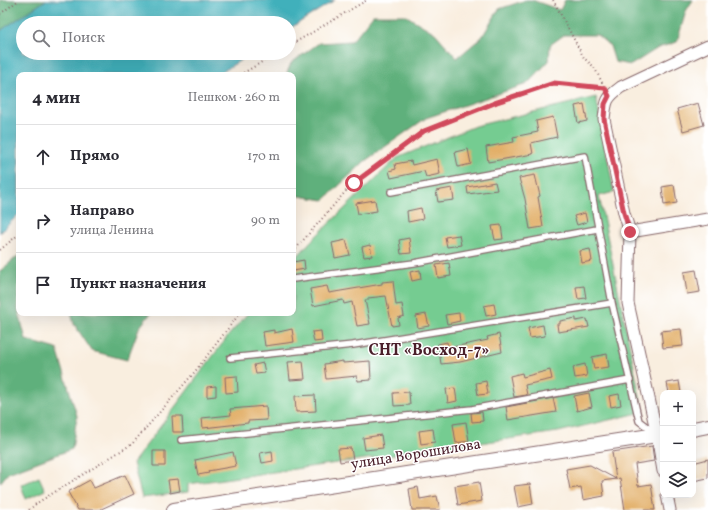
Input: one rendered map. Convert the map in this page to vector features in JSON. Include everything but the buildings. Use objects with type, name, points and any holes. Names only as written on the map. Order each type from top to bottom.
[{"type":"street","points":[[660,434],[628,303],[630,232],[624,213],[604,119],[605,104],[607,92],[621,87],[708,46]]},
{"type":"street","points":[[630,232],[708,219]]},
{"type":"street","points":[[696,428],[708,426]]},
{"type":"street","name":"улица Ворошилова","points":[[174,510],[660,434]]},
{"type":"street","points":[[668,498],[670,510]]},
{"type":"lane","points":[[391,192],[585,156],[597,229],[612,303],[639,421],[660,434]]},
{"type":"lane","points":[[296,279],[414,263],[597,229]]},
{"type":"lane","points":[[230,358],[353,345],[612,303]]},
{"type":"lane","points":[[181,440],[472,409],[630,380]]},
{"type":"path","points":[[0,14],[19,0]]},
{"type":"path","points":[[296,42],[368,0]]},
{"type":"path","points":[[553,0],[584,58],[594,67],[607,92]]},
{"type":"path","points":[[245,72],[265,60]]},
{"type":"path","points":[[296,249],[354,183],[424,131],[497,102],[554,83],[607,92]]},
{"type":"path","points":[[0,250],[16,237]]},
{"type":"path","points":[[29,510],[37,503],[132,444],[193,374],[238,316]]},
{"type":"green space","points":[[0,0],[46,0],[22,16],[16,16],[16,20],[0,31]]},
{"type":"green space","points":[[526,0],[532,0],[560,10],[565,0],[693,0],[686,11],[677,42],[658,48],[631,65],[615,62],[610,46],[597,35],[564,35],[550,45],[549,61],[527,84],[426,118],[365,161],[324,200],[296,195],[296,72],[287,72],[291,63],[319,43],[352,41],[373,15],[405,15],[435,33],[457,58],[482,37],[499,9]]},
{"type":"green space","points":[[596,97],[614,192],[599,196],[643,412],[558,432],[188,484],[188,492],[142,498],[133,463],[228,336],[245,316],[296,316],[296,258],[312,240],[397,158],[475,126]]},
{"type":"green space","points":[[16,258],[16,316],[20,316],[26,340],[57,349],[77,416],[72,449],[8,473],[0,483],[0,271]]},
{"type":"green space","points":[[72,316],[149,316],[139,328],[127,360],[92,351],[74,324]]},
{"type":"green space","points":[[39,477],[45,490],[26,499],[21,485]]},
{"type":"water","points":[[46,0],[335,0],[296,25],[296,16],[22,16]]},
{"type":"water","points":[[16,20],[16,60],[241,60],[222,72],[16,72],[16,217],[0,233],[0,31]]},
{"type":"district","name":"СНТ «Восход-7»","points":[[429,351]]},
{"type":"route","points":[[354,183],[424,131],[497,102],[554,83],[605,88],[609,96],[605,104],[604,119],[624,213],[630,232]]}]
